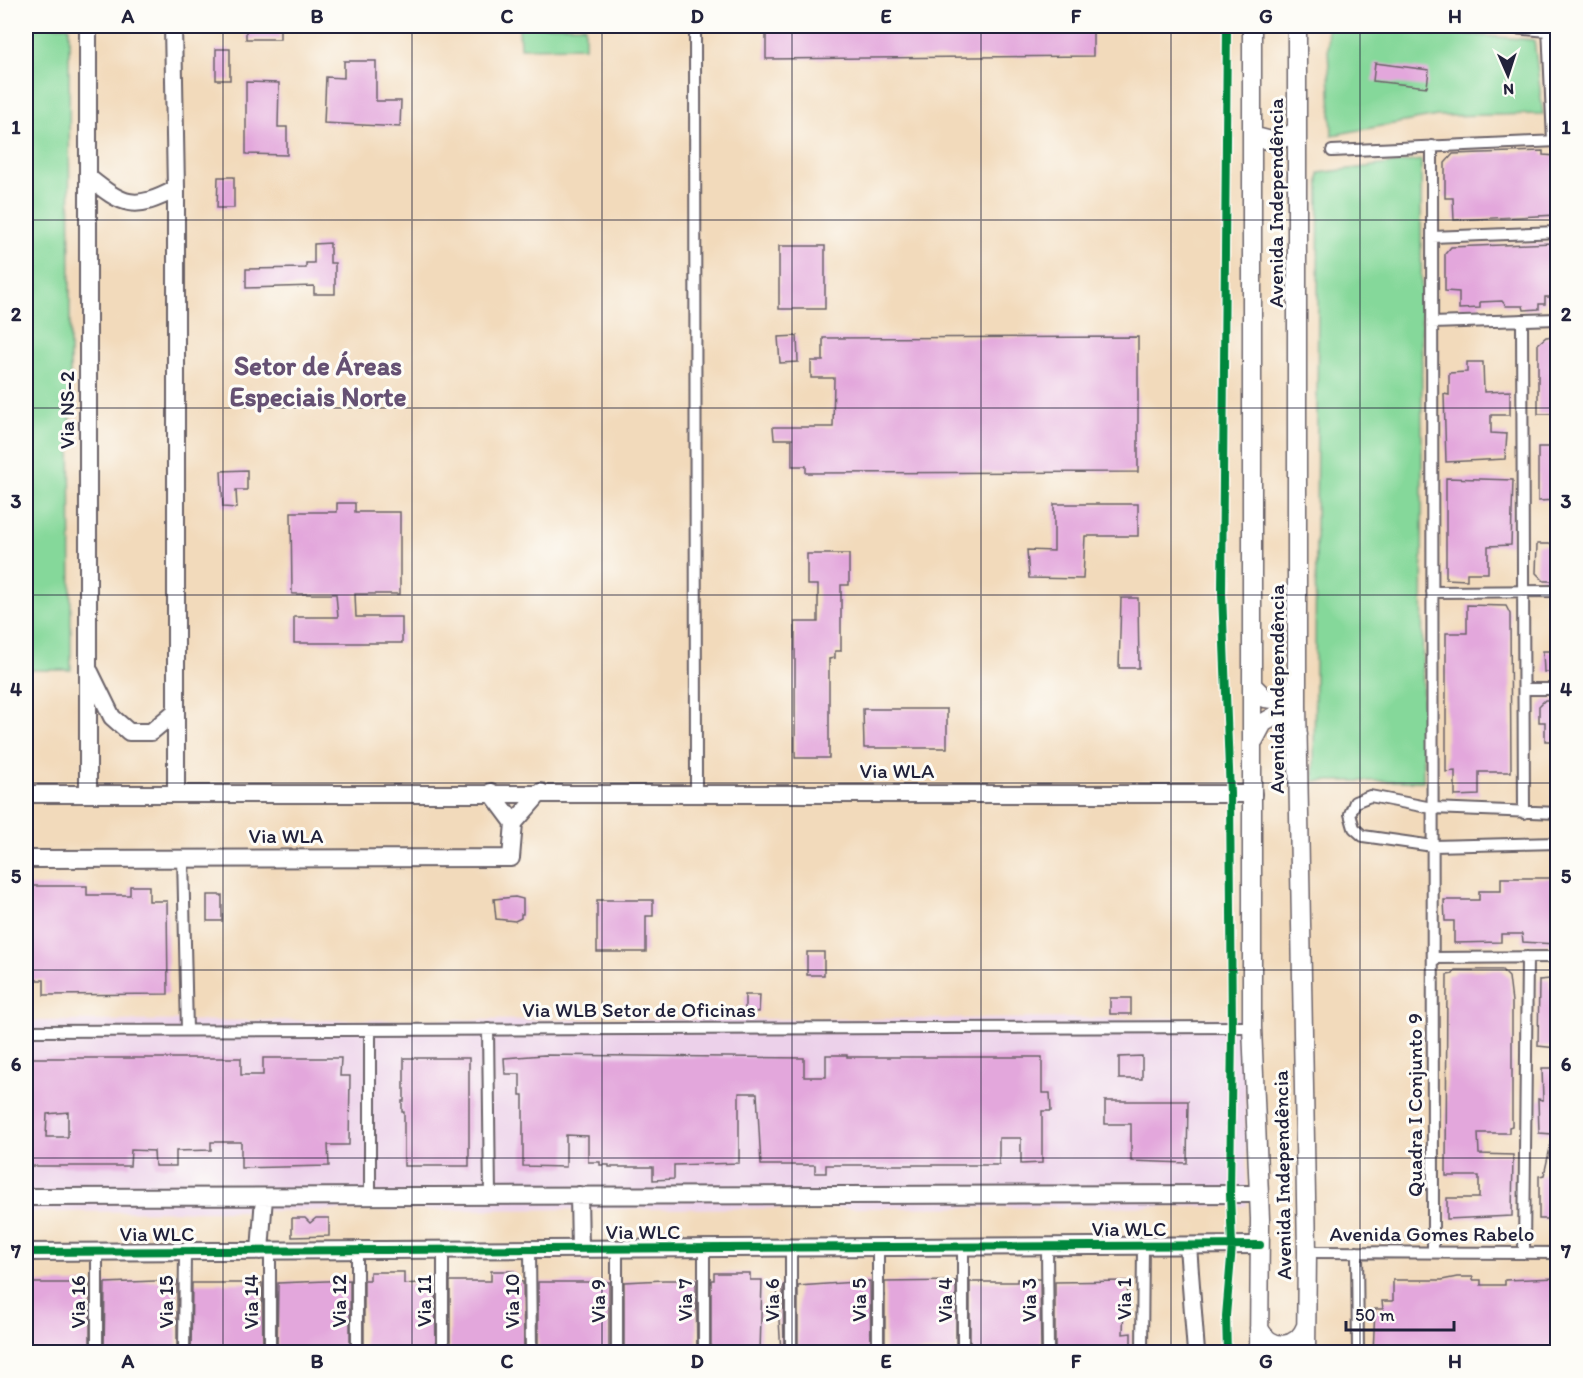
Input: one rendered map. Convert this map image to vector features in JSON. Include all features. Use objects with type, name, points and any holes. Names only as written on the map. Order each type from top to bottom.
[{"type":"main road","name":"Avenida Independência","points":[[1252,26],[1252,1027],[1259,1194],[1259,1353]]},
{"type":"main road","name":"Avenida Independência","points":[[1298,26],[1298,734],[1307,1252],[1306,1353]]},
{"type":"main road","points":[[1252,136],[1275,142],[1297,131]]},
{"type":"main road","points":[[1253,686],[1265,698],[1282,700],[1291,696],[1298,683]]},
{"type":"main road","points":[[1253,741],[1263,723],[1269,717],[1277,715],[1286,717],[1298,734]]},
{"type":"main road","points":[[1259,1328],[1268,1341],[1283,1346],[1298,1340],[1306,1326]]},
{"type":"street","name":"Via NS-2","points":[[88,26],[88,794]]},
{"type":"street","points":[[173,26],[176,189],[176,794]]},
{"type":"street","points":[[695,26],[696,792]]},
{"type":"street","points":[[1332,151],[1555,141],[1548,28],[1491,26]]},
{"type":"street","name":"Quadra I Conjunto 9","points":[[1432,146],[1433,1252]]},
{"type":"street","points":[[88,177],[113,197],[134,205],[153,201],[176,189]]},
{"type":"street","points":[[1432,237],[1557,232]]},
{"type":"street","points":[[1432,323],[1557,319]]},
{"type":"street","points":[[1522,320],[1524,813]]},
{"type":"street","points":[[1432,592],[1557,591]]},
{"type":"street","points":[[88,669],[112,717],[129,732],[151,732],[176,711]]},
{"type":"street","points":[[1524,689],[1557,689]]},
{"type":"street","points":[[491,792],[514,823],[541,792]]},
{"type":"street","name":"Via WLA","points":[[26,794],[696,792],[1253,794]]},
{"type":"street","points":[[1557,811],[1524,813],[1432,808],[1370,796],[1356,802],[1350,814],[1354,828],[1363,836],[1432,846],[1557,843]]},
{"type":"street","name":"Via WLA","points":[[26,859],[511,858],[514,823]]},
{"type":"street","points":[[183,857],[187,1030]]},
{"type":"street","points":[[1524,1252],[1527,957]]},
{"type":"street","points":[[1433,958],[1557,957]]},
{"type":"street","name":"Via WLB Setor de Oficinas","points":[[26,1031],[1252,1027]]},
{"type":"street","points":[[488,1029],[490,1196]]},
{"type":"street","points":[[370,1030],[370,1196]]},
{"type":"street","name":"Via WLC","points":[[26,1197],[1259,1194]]},
{"type":"street","points":[[579,1195],[580,1249]]},
{"type":"street","points":[[264,1197],[265,1251]]},
{"type":"street","name":"Via WLC","points":[[26,1252],[1260,1245]]},
{"type":"street","name":"Via 3","points":[[1047,1246],[1048,1353]]},
{"type":"street","name":"Via 1","points":[[1142,1353],[1143,1246]]},
{"type":"street","points":[[1188,1246],[1196,1353]]},
{"type":"street","name":"Via 4","points":[[963,1247],[963,1353]]},
{"type":"street","name":"Via 7","points":[[704,1248],[704,1353]]},
{"type":"street","name":"Via 6","points":[[791,1248],[791,1353]]},
{"type":"street","name":"Via 5","points":[[878,1248],[878,1353]]},
{"type":"street","name":"Via 10","points":[[531,1249],[531,1353]]},
{"type":"street","name":"Via 9","points":[[617,1249],[617,1353]]},
{"type":"street","name":"Via 12","points":[[357,1250],[357,1353]]},
{"type":"street","name":"Via 11","points":[[442,1250],[442,1353]]},
{"type":"street","name":"Via 15","points":[[184,1353],[185,1251]]},
{"type":"street","name":"Via 14","points":[[265,1251],[270,1353]]},
{"type":"street","name":"Via 16","points":[[97,1252],[97,1353]]},
{"type":"street","name":"Avenida Gomes Rabelo","points":[[1307,1252],[1557,1253]]},
{"type":"street","points":[[1358,1252],[1358,1353]]},
{"type":"shaded area","points":[[1244,1018],[1247,1206],[26,1212],[26,1021]]},
{"type":"green space","points":[[26,26],[69,26],[71,670],[26,670]]},
{"type":"green space","points":[[519,26],[585,26],[585,47],[520,48]]},
{"type":"green space","points":[[1327,26],[1369,26],[1534,40],[1543,114],[1437,116],[1332,135]]},
{"type":"green space","points":[[1421,160],[1423,781],[1314,781],[1319,173]]},
{"type":"building","points":[[246,26],[280,26],[280,39],[246,39]]},
{"type":"building","points":[[766,26],[1093,26],[1093,56],[766,59]]},
{"type":"building","points":[[216,49],[230,49],[230,80],[216,80]]},
{"type":"building","points":[[344,61],[376,61],[376,101],[401,101],[400,127],[324,123],[326,77],[344,78]]},
{"type":"building","points":[[1375,63],[1429,70],[1427,87],[1373,81]]},
{"type":"building","points":[[246,82],[279,83],[278,127],[287,127],[287,155],[246,154]]},
{"type":"building","points":[[1543,151],[1543,155],[1557,156],[1557,215],[1454,220],[1453,198],[1445,198],[1445,163],[1453,154]]},
{"type":"building","points":[[218,177],[234,177],[234,208],[217,208]]},
{"type":"building","points":[[330,243],[330,263],[335,263],[335,294],[314,294],[314,286],[246,288],[246,269],[306,268],[306,263],[314,263],[314,244]]},
{"type":"building","points":[[1552,243],[1552,250],[1557,250],[1557,297],[1545,297],[1545,304],[1539,304],[1539,309],[1524,310],[1523,306],[1506,306],[1502,301],[1480,302],[1480,308],[1459,309],[1459,292],[1445,291],[1445,254],[1451,247]]},
{"type":"building","points":[[779,246],[825,246],[825,309],[779,309]]},
{"type":"building","points":[[797,336],[798,362],[780,363],[778,337]]},
{"type":"building","points":[[1557,336],[1557,414],[1538,414],[1538,344],[1546,337]]},
{"type":"building","points":[[1138,337],[1138,472],[806,473],[806,466],[792,466],[792,439],[774,439],[773,427],[833,427],[834,378],[811,378],[811,361],[823,361],[823,338]]},
{"type":"building","points":[[1467,362],[1483,362],[1484,392],[1510,391],[1510,415],[1491,415],[1491,433],[1507,434],[1505,459],[1446,462],[1444,394],[1449,395],[1449,373],[1467,372]]},
{"type":"building","points":[[1538,447],[1557,447],[1557,500],[1538,501]]},
{"type":"building","points":[[247,470],[247,490],[236,490],[237,508],[223,507],[221,471]]},
{"type":"building","points":[[1446,478],[1513,480],[1511,545],[1488,546],[1488,573],[1467,573],[1467,580],[1446,579]]},
{"type":"building","points":[[337,503],[355,503],[355,512],[400,512],[400,594],[355,594],[356,617],[402,617],[402,643],[294,643],[294,617],[338,617],[336,594],[292,594],[291,512],[337,512]]},
{"type":"building","points":[[1054,504],[1138,504],[1138,536],[1085,536],[1083,579],[1029,578],[1027,550],[1054,551]]},
{"type":"building","points":[[1537,544],[1557,544],[1557,581],[1544,581],[1536,573]]},
{"type":"building","points":[[807,554],[849,554],[849,585],[841,585],[841,651],[835,651],[835,658],[829,659],[829,758],[795,758],[795,622],[818,622],[818,585],[807,585]]},
{"type":"building","points":[[1121,598],[1138,598],[1139,668],[1119,668]]},
{"type":"building","points":[[1467,605],[1506,606],[1510,614],[1511,772],[1479,772],[1479,795],[1455,796],[1455,771],[1446,772],[1446,633],[1467,633]]},
{"type":"building","points":[[1543,651],[1557,651],[1557,672],[1544,672]]},
{"type":"building","points":[[1545,700],[1557,700],[1557,741],[1545,741],[1545,722],[1539,722],[1539,706]]},
{"type":"building","points":[[863,709],[947,709],[947,748],[864,748]]},
{"type":"building","points":[[1501,878],[1557,878],[1555,944],[1523,942],[1522,934],[1501,934],[1501,942],[1454,943],[1454,921],[1445,921],[1444,900],[1479,900],[1479,891],[1501,891]]},
{"type":"building","points":[[26,886],[87,886],[87,895],[130,895],[130,886],[149,886],[149,901],[167,901],[168,994],[44,995],[44,980],[26,980]]},
{"type":"building","points":[[207,895],[222,895],[222,921],[207,921]]},
{"type":"building","points":[[515,897],[523,899],[521,918],[515,921],[496,919],[494,899]]},
{"type":"building","points":[[597,900],[653,900],[653,916],[646,916],[646,952],[597,952]]},
{"type":"building","points":[[807,952],[824,952],[824,975],[807,975]]},
{"type":"building","points":[[1455,970],[1502,970],[1509,977],[1512,1002],[1512,1126],[1509,1127],[1509,1133],[1478,1133],[1479,1154],[1513,1155],[1512,1216],[1447,1219],[1447,1198],[1479,1198],[1479,1176],[1446,1176],[1447,975],[1453,974]]},
{"type":"building","points":[[1550,979],[1550,989],[1557,989],[1557,1048],[1538,1046],[1539,980]]},
{"type":"building","points":[[745,995],[760,995],[759,1012],[745,1011]]},
{"type":"building","points":[[1110,998],[1131,998],[1131,1014],[1110,1014]]},
{"type":"building","points":[[544,1055],[804,1058],[804,1077],[826,1077],[826,1055],[847,1055],[847,1057],[1042,1057],[1042,1093],[1050,1093],[1051,1111],[1042,1111],[1042,1163],[1021,1164],[1021,1138],[999,1138],[999,1165],[826,1165],[826,1173],[815,1173],[815,1165],[761,1165],[757,1093],[739,1093],[739,1163],[674,1165],[674,1179],[653,1180],[653,1167],[609,1167],[609,1165],[600,1165],[600,1162],[588,1162],[588,1136],[566,1135],[566,1167],[523,1166],[523,1095],[520,1095],[520,1074],[505,1074],[504,1058]]},
{"type":"building","points":[[1142,1056],[1142,1079],[1119,1079],[1119,1057]]},
{"type":"building","points":[[26,1058],[241,1058],[241,1075],[263,1075],[263,1058],[341,1058],[340,1076],[350,1076],[349,1145],[328,1145],[329,1166],[241,1168],[241,1142],[211,1142],[211,1150],[176,1151],[176,1166],[155,1166],[154,1151],[131,1150],[130,1166],[26,1166]],"holes":[[[68,1112],[68,1137],[46,1137],[47,1114]]]},
{"type":"building","points":[[404,1058],[469,1058],[469,1166],[404,1166],[402,1101],[404,1101]]},
{"type":"building","points":[[1542,1068],[1557,1068],[1557,1219],[1539,1219],[1539,1176],[1544,1175],[1553,1134],[1539,1133],[1538,1099],[1543,1100]]},
{"type":"building","points":[[1105,1101],[1188,1101],[1187,1163],[1131,1161],[1131,1124],[1105,1124]]},
{"type":"building","points":[[292,1218],[305,1218],[310,1223],[316,1218],[329,1218],[329,1236],[292,1237]]},
{"type":"building","points":[[491,1271],[514,1271],[513,1280],[523,1282],[524,1353],[450,1353],[450,1281],[491,1281]]},
{"type":"building","points":[[370,1272],[404,1272],[404,1284],[435,1282],[436,1353],[364,1352],[364,1280],[370,1280]]},
{"type":"building","points":[[714,1273],[750,1273],[750,1280],[762,1280],[760,1353],[711,1353],[711,1280],[714,1280]]},
{"type":"building","points":[[1473,1277],[1473,1280],[1481,1280],[1481,1285],[1505,1285],[1505,1280],[1557,1278],[1557,1353],[1373,1353],[1375,1309],[1383,1309],[1382,1301],[1393,1301],[1393,1280],[1442,1280]]},
{"type":"building","points":[[1017,1279],[1040,1279],[1041,1353],[999,1348],[999,1353],[970,1353],[970,1282],[1017,1282]]},
{"type":"building","points":[[350,1280],[350,1353],[277,1352],[278,1283]]},
{"type":"building","points":[[696,1280],[697,1353],[624,1352],[624,1282]]},
{"type":"building","points":[[177,1281],[177,1353],[104,1353],[105,1283]]},
{"type":"building","points":[[870,1281],[871,1353],[798,1353],[798,1286]]},
{"type":"building","points":[[956,1281],[956,1353],[954,1350],[885,1353],[885,1282]]},
{"type":"building","points":[[1127,1281],[1128,1298],[1124,1298],[1123,1334],[1131,1333],[1131,1353],[1055,1353],[1055,1282]]},
{"type":"building","points":[[538,1282],[609,1282],[609,1352],[538,1353]]},
{"type":"building","points":[[26,1283],[90,1283],[90,1353],[26,1352]]},
{"type":"building","points":[[192,1283],[262,1283],[263,1352],[191,1353]]},
{"type":"building","points":[[777,1286],[783,1286],[784,1353],[781,1353]]},
{"type":"cycle path","points":[[1227,26],[1222,593],[1230,794],[1232,1246],[1226,1316],[1227,1352]]},
{"type":"cycle path","points":[[26,1252],[1260,1245]]},
{"type":"district","name":"Setor de Áreas Especiais Norte","points":[[318,380]]}]
